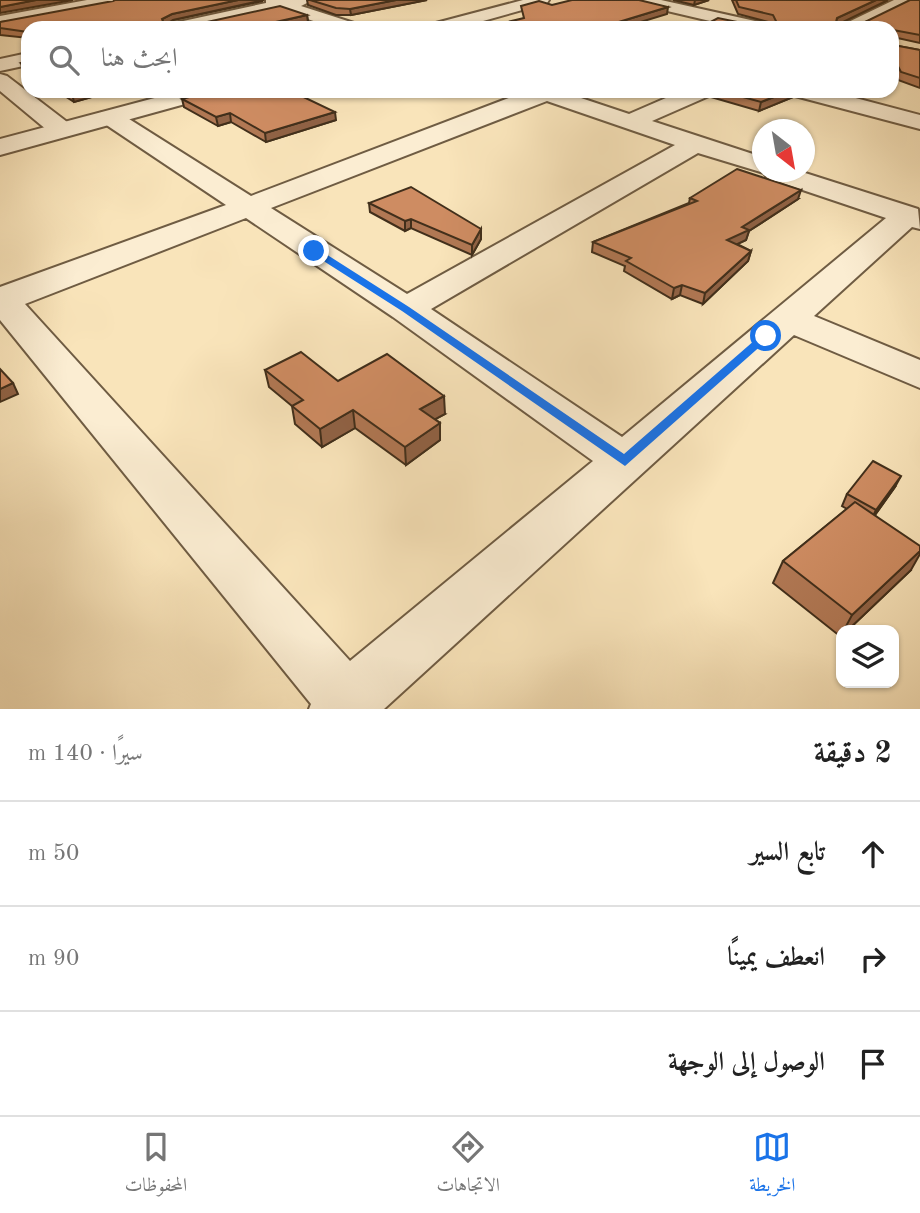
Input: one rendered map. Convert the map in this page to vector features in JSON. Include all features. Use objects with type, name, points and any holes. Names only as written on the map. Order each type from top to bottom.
[{"type":"street","points":[[0,21],[114,0]]},
{"type":"street","points":[[201,21],[275,2],[304,0]]},
{"type":"street","points":[[464,21],[541,0]]},
{"type":"street","points":[[639,0],[732,21]]},
{"type":"street","points":[[665,21],[726,0]]},
{"type":"street","points":[[275,2],[331,21]]},
{"type":"street","points":[[861,21],[880,13],[908,9]]},
{"type":"street","points":[[0,65],[21,61]]},
{"type":"street","points":[[0,80],[21,97]]},
{"type":"street","points":[[22,98],[62,130]]},
{"type":"street","points":[[0,147],[180,98]]},
{"type":"street","points":[[527,98],[246,208],[1,299],[346,707],[787,318],[914,218]]},
{"type":"street","points":[[560,98],[752,163]]},
{"type":"street","points":[[630,122],[685,98]]},
{"type":"street","points":[[832,98],[918,119]]},
{"type":"street","points":[[110,117],[246,208],[406,309],[625,461]]},
{"type":"street","points":[[406,309],[696,144]]},
{"type":"street","points":[[807,182],[914,218]]},
{"type":"street","points":[[787,318],[920,375]]},
{"type":"building","points":[[0,0],[36,0],[0,7]]},
{"type":"building","points":[[238,0],[172,14],[163,21],[21,21],[21,31],[0,28],[0,22],[113,1]]},
{"type":"building","points":[[310,0],[396,0],[350,9]]},
{"type":"building","points":[[572,0],[639,0],[668,7],[622,21],[512,21],[524,18],[521,6],[539,1],[552,5]]},
{"type":"building","points":[[736,0],[876,0],[837,18],[836,21],[776,21],[773,15],[739,7]]},
{"type":"building","points":[[910,0],[920,0],[920,35],[899,31],[899,21],[867,21]]},
{"type":"building","points":[[280,6],[307,15],[280,21],[212,21]]},
{"type":"building","points":[[899,46],[920,50],[920,78],[901,72]]},
{"type":"building","points":[[306,98],[335,112],[265,133],[230,113],[216,117],[182,99]]},
{"type":"building","points":[[746,98],[771,98],[761,102]]},
{"type":"building","points":[[737,169],[752,174],[752,182],[777,182],[801,190],[742,227],[749,230],[727,240],[751,251],[705,293],[682,285],[674,288],[626,261],[631,258],[593,242],[697,201],[690,198]]},
{"type":"building","points":[[411,187],[481,229],[472,245],[411,219],[405,221],[369,203]]},
{"type":"building","points":[[301,352],[338,381],[387,354],[444,396],[420,409],[440,423],[405,447],[353,410],[320,429],[292,406],[303,400],[265,370]]},
{"type":"building","points":[[0,369],[13,383],[0,389]]},
{"type":"building","points":[[873,461],[901,476],[876,510],[847,494]]},
{"type":"building","points":[[855,502],[920,546],[920,551],[852,615],[783,561]]},
{"type":"route","points":[[314,251],[406,309],[625,461],[766,336]]}]
